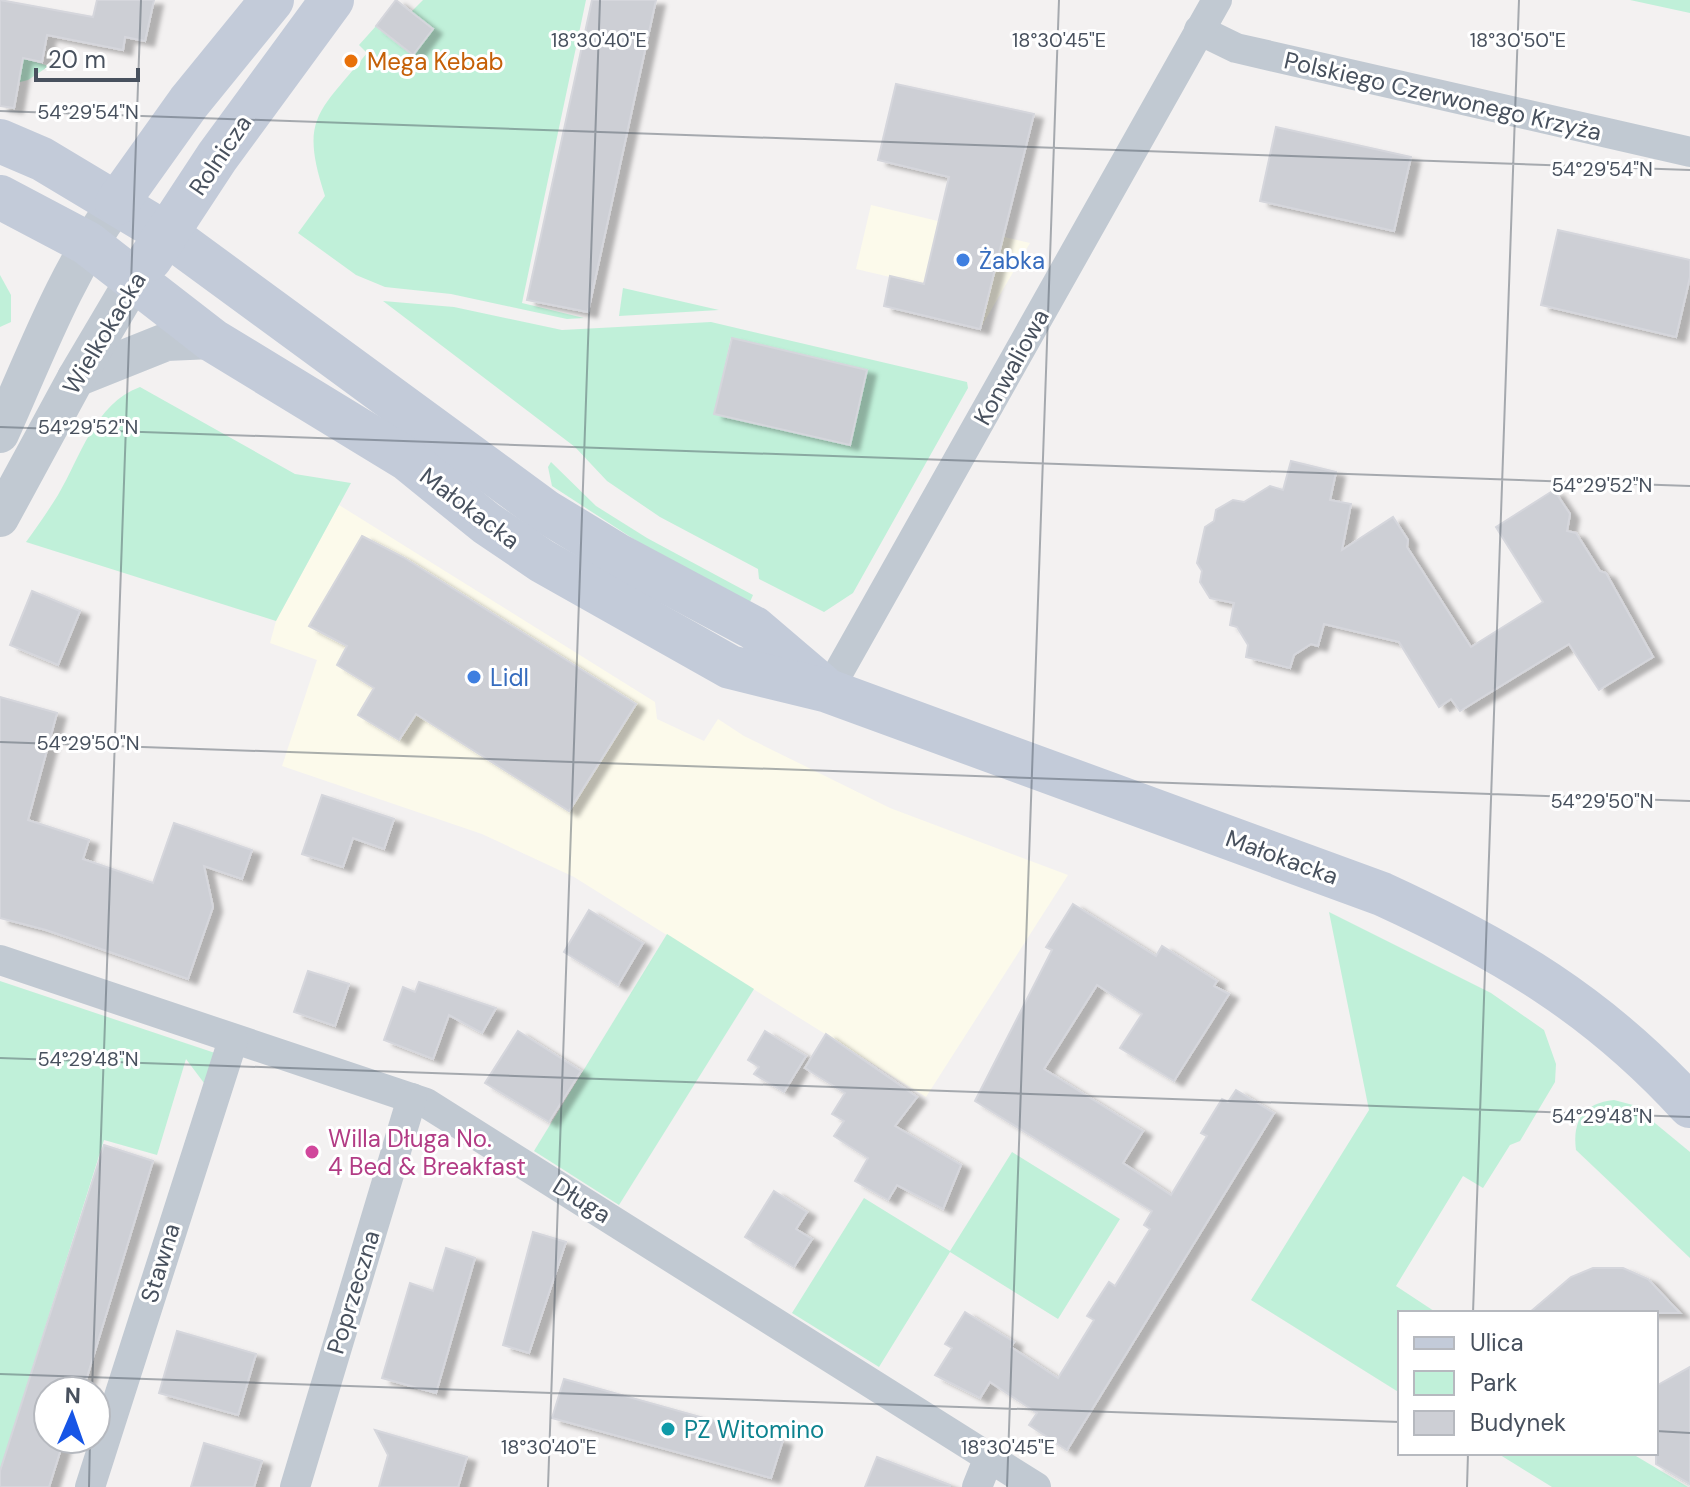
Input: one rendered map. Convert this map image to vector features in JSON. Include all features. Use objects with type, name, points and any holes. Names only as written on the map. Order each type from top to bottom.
[{"type":"main road","points":[[117,203],[189,102],[272,0]]},
{"type":"main road","name":"Rolnicza","points":[[167,234],[217,157],[332,0]]},
{"type":"main road","name":"Małokacka","points":[[0,141],[42,159],[167,234],[545,511],[619,556],[754,628],[828,691]]},
{"type":"main road","name":"Małokacka","points":[[0,197],[87,243],[212,340],[407,459],[486,523],[542,561],[730,667],[828,691],[1382,894],[1455,927],[1577,1002],[1616,1032],[1690,1106]]},
{"type":"main road","name":"Wielkokacka","points":[[134,280],[167,234]]},
{"type":"street","name":"Konwaliowa","points":[[828,691],[1217,0]]},
{"type":"street","name":"Polskiego Czerwonego Krzyża","points":[[1199,30],[1236,48],[1690,152]]},
{"type":"street","name":"Wielkokacka","points":[[0,434],[46,324],[87,243],[117,203]]},
{"type":"street","name":"Wielkokacka","points":[[0,518],[76,378],[134,280]]},
{"type":"street","points":[[76,378],[166,342],[212,340]]},
{"type":"street","name":"Długa","points":[[0,960],[412,1098],[439,1111],[1036,1487]]},
{"type":"street","name":"Stawna","points":[[90,1487],[181,1194],[233,1040]]},
{"type":"street","name":"Poprzeczna","points":[[295,1487],[412,1098]]},
{"type":"street","points":[[977,1487],[989,1457]]},
{"type":"shaded area","points":[[871,205],[1030,243],[980,329],[884,306],[890,277],[856,269]]},
{"type":"shaded area","points":[[339,505],[655,702],[657,719],[704,741],[718,719],[744,736],[890,808],[1068,875],[926,1097],[574,877],[482,834],[282,766],[317,660],[270,643],[276,621]]},
{"type":"green space","points":[[423,0],[586,0],[522,303],[584,318],[567,319],[451,294],[385,287],[356,275],[298,233],[325,196],[314,149],[318,117],[367,53],[359,45],[376,26],[413,54],[433,29],[411,12]]},
{"type":"green space","points":[[1630,0],[1690,0],[1690,13]]},
{"type":"green space","points":[[25,59],[49,66],[28,80],[0,87],[16,60]]},
{"type":"green space","points":[[0,275],[11,295],[11,322],[0,327]]},
{"type":"green space","points":[[623,288],[719,310],[619,316]]},
{"type":"green space","points":[[383,301],[454,307],[562,330],[711,322],[967,382],[968,388],[853,593],[824,612],[759,579],[758,569],[660,517],[607,481],[575,447]],"holes":[[[731,338],[867,370],[850,445],[714,414]]]},
{"type":"green space","points":[[140,387],[295,474],[351,483],[276,621],[26,542],[58,495],[100,418],[111,405]]},
{"type":"green space","points":[[551,462],[596,506],[647,538],[753,595],[749,604],[649,549],[552,486],[548,467]]},
{"type":"green space","points":[[1329,912],[1491,993],[1544,1030],[1556,1064],[1555,1082],[1520,1141],[1510,1145],[1483,1188],[1463,1176],[1396,1286],[1434,1311],[1398,1311],[1398,1392],[1251,1300],[1369,1110]]},
{"type":"green space","points":[[667,934],[754,989],[619,1205],[534,1151]]},
{"type":"green space","points":[[0,981],[215,1053],[207,1087],[186,1059],[157,1155],[104,1140],[0,1471]]},
{"type":"green space","points":[[1614,1100],[1633,1105],[1690,1152],[1690,1258],[1576,1150],[1576,1130],[1582,1115],[1595,1105]]},
{"type":"green space","points":[[1012,1152],[1120,1219],[1058,1319],[950,1252],[879,1367],[792,1313],[864,1198],[950,1251]]},
{"type":"green space","points":[[1500,1455],[1634,1455],[1688,1487],[1552,1487]]},
{"type":"building","points":[[0,0],[93,17],[97,0],[154,0],[145,41],[125,37],[123,50],[47,35],[42,62],[23,58],[14,108],[0,106]]},
{"type":"building","points":[[396,0],[433,29],[413,55],[376,26]]},
{"type":"building","points":[[592,0],[656,0],[588,312],[527,300]]},
{"type":"building","points":[[896,84],[1034,114],[980,329],[884,306],[890,276],[924,284],[949,177],[878,160]]},
{"type":"building","points":[[1276,127],[1411,157],[1394,231],[1260,201]]},
{"type":"building","points":[[1558,230],[1690,260],[1690,277],[1676,337],[1541,305]]},
{"type":"building","points":[[732,338],[867,370],[850,445],[714,414]]},
{"type":"building","points":[[1291,461],[1336,472],[1330,500],[1351,504],[1342,550],[1393,517],[1408,540],[1407,547],[1471,647],[1543,602],[1496,527],[1554,490],[1570,514],[1567,531],[1576,533],[1600,571],[1606,573],[1653,657],[1599,690],[1569,644],[1460,711],[1451,699],[1439,707],[1399,642],[1324,624],[1318,646],[1311,644],[1294,655],[1290,668],[1246,657],[1248,645],[1237,627],[1230,625],[1234,603],[1210,598],[1200,582],[1202,571],[1197,563],[1205,527],[1214,521],[1216,510],[1233,500],[1244,502],[1270,486],[1283,490]]},
{"type":"building","name":"Lidl","points":[[362,536],[403,557],[636,704],[569,811],[416,714],[399,740],[358,715],[374,688],[337,665],[347,646],[309,626]]},
{"type":"building","points":[[32,591],[80,611],[58,665],[10,645]]},
{"type":"building","points":[[0,697],[57,713],[28,820],[89,840],[83,859],[153,883],[174,823],[252,850],[242,879],[204,866],[213,907],[188,979],[46,930],[0,918]]},
{"type":"building","points":[[322,795],[394,819],[384,849],[353,838],[343,867],[302,854]]},
{"type":"building","points":[[1073,904],[1156,956],[1162,946],[1217,981],[1214,986],[1229,994],[1174,1081],[1120,1048],[1142,1014],[1097,985],[1044,1069],[1143,1131],[1123,1163],[1171,1195],[1207,1136],[1201,1133],[1222,1099],[1228,1102],[1236,1090],[1274,1113],[1067,1450],[1029,1425],[1037,1413],[990,1382],[980,1398],[935,1375],[952,1348],[945,1344],[965,1312],[1014,1342],[1011,1347],[1058,1378],[1094,1320],[1087,1316],[1109,1282],[1115,1286],[1150,1229],[1144,1225],[1152,1211],[975,1101],[1052,950],[1046,947]]},
{"type":"building","points":[[589,910],[643,943],[618,985],[564,952]]},
{"type":"building","points":[[308,971],[349,984],[335,1026],[294,1012]]},
{"type":"building","points":[[419,982],[496,1008],[482,1033],[449,1015],[433,1059],[384,1040],[403,987],[415,992]]},
{"type":"building","points":[[518,1031],[581,1071],[549,1122],[485,1083]]},
{"type":"building","points":[[765,1031],[806,1056],[784,1092],[754,1074],[759,1067],[748,1060]]},
{"type":"building","points":[[826,1034],[917,1097],[895,1126],[961,1165],[943,1209],[897,1185],[888,1200],[855,1181],[868,1158],[834,1136],[844,1121],[832,1114],[845,1093],[805,1068]]},
{"type":"building","points":[[104,1145],[153,1161],[88,1375],[32,1375],[32,1455],[59,1455],[49,1487],[0,1487],[0,1471]]},
{"type":"building","points":[[774,1191],[807,1212],[796,1229],[812,1239],[794,1267],[745,1237]]},
{"type":"building","points":[[533,1232],[566,1242],[529,1353],[503,1345]]},
{"type":"building","points":[[446,1248],[475,1258],[436,1393],[382,1378],[410,1283],[433,1291]]},
{"type":"building","points":[[1593,1268],[1623,1268],[1648,1279],[1680,1313],[1531,1311],[1571,1277]]},
{"type":"building","points":[[177,1331],[256,1354],[238,1415],[159,1393]]},
{"type":"building","points":[[1690,1367],[1690,1484],[1656,1464],[1658,1385]]},
{"type":"building","name":"PZ Witomino","points":[[564,1379],[783,1440],[771,1478],[552,1418]]},
{"type":"building","points":[[375,1430],[467,1457],[458,1487],[379,1487],[388,1455]]},
{"type":"building","points":[[204,1443],[262,1461],[254,1487],[191,1487]]},
{"type":"building","points":[[877,1457],[950,1485],[950,1487],[865,1487]]},
{"type":"place","name":"Mega Kebab","points":[[351,61]]},
{"type":"place","name":"Żabka","points":[[963,260]]},
{"type":"place","name":"Lidl","points":[[474,677]]},
{"type":"place","name":"Willa Długa No. 4 Bed & Breakfast","points":[[312,1152]]},
{"type":"place","name":"PZ Witomino","points":[[668,1429]]}]
